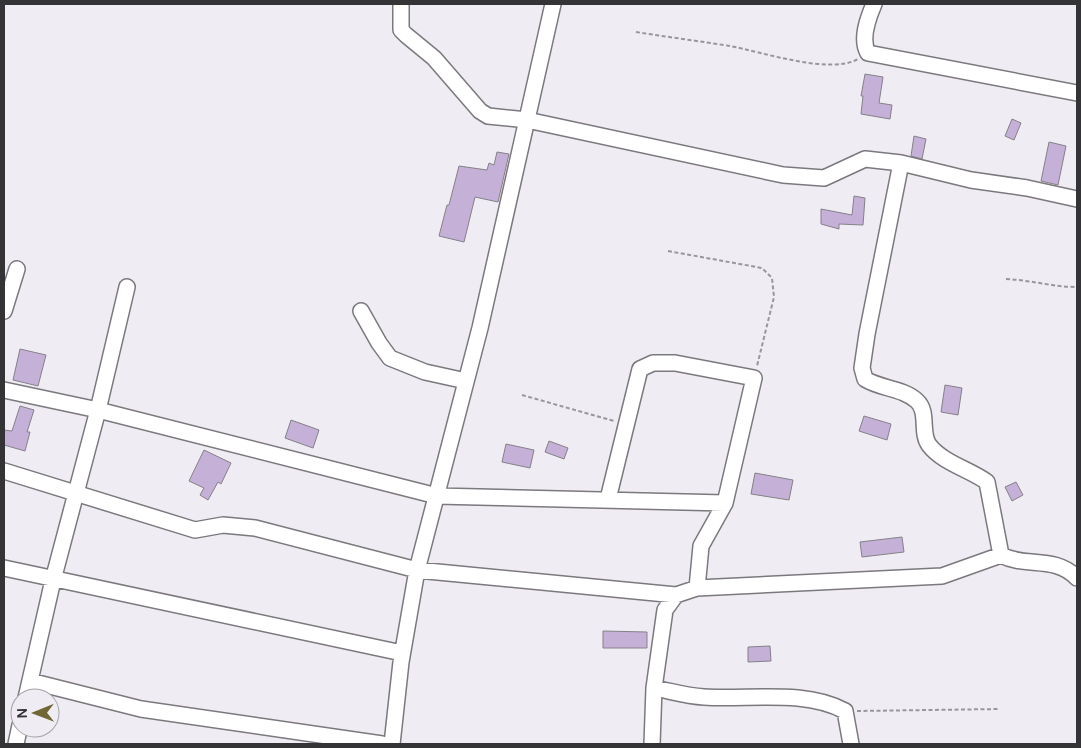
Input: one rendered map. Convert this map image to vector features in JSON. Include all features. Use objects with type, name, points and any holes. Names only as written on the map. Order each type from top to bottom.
[{"type":"street","points":[[401,4],[401,30],[434,58],[480,111],[488,116],[526,120],[783,174],[824,178],[865,159],[900,164],[971,180],[1027,188],[1077,199]]},
{"type":"street","points":[[392,744],[402,653],[418,570],[480,328],[553,4]]},
{"type":"street","points":[[874,4],[868,20],[864,46],[868,53],[1077,93]]},
{"type":"street","points":[[900,164],[862,368],[865,379],[875,385],[894,389],[916,400],[920,405],[928,444],[943,457],[987,482],[1001,556]]},
{"type":"street","points":[[4,311],[17,269]]},
{"type":"street","points":[[28,688],[53,580],[98,410],[127,287]]},
{"type":"street","points":[[361,311],[378,343],[390,358],[425,372],[466,381]]},
{"type":"street","points":[[608,499],[640,370],[653,363],[675,364],[754,378],[725,502],[701,546],[697,588]]},
{"type":"street","points":[[4,390],[98,410],[437,496],[725,502]]},
{"type":"street","points":[[4,471],[195,530],[223,525],[255,528],[418,570],[676,595],[697,588],[942,576],[1001,556],[1007,559],[1032,563],[1051,563],[1070,570],[1077,578]]},
{"type":"street","points":[[4,568],[53,580],[402,653]]},
{"type":"street","points":[[652,744],[654,688],[665,610],[676,595]]},
{"type":"street","points":[[30,681],[141,709],[382,744]]},
{"type":"street","points":[[654,688],[702,697],[799,698],[832,704],[845,711],[851,744]]},
{"type":"path","points":[[636,32],[732,46],[789,59],[827,65],[849,64],[868,53]]},
{"type":"path","points":[[668,251],[762,268],[772,278],[774,297],[754,378]]},
{"type":"path","points":[[1006,279],[1027,280],[1052,286],[1077,287]]},
{"type":"path","points":[[522,395],[626,424]]},
{"type":"path","points":[[845,711],[1000,709]]},
{"type":"building","points":[[865,74],[883,77],[879,103],[892,105],[890,119],[861,114],[863,96],[861,96]]},
{"type":"building","points":[[1012,119],[1021,123],[1014,140],[1005,136]]},
{"type":"building","points":[[914,136],[926,139],[922,159],[911,156]]},
{"type":"building","points":[[1049,142],[1066,146],[1058,185],[1041,181]]},
{"type":"building","points":[[497,152],[509,154],[498,202],[475,197],[464,242],[439,236],[459,166],[487,170],[489,163],[494,165]]},
{"type":"building","points":[[854,196],[865,198],[863,225],[839,224],[839,229],[821,224],[821,209],[852,215]]},
{"type":"building","points":[[20,349],[46,355],[38,386],[13,380]]},
{"type":"building","points":[[945,385],[962,388],[958,415],[941,412]]},
{"type":"building","points":[[20,406],[34,410],[27,432],[30,432],[25,451],[4,445],[4,430],[12,431]]},
{"type":"building","points":[[864,416],[891,424],[887,440],[859,431]]},
{"type":"building","points":[[291,420],[319,430],[313,448],[285,438]]},
{"type":"building","points":[[549,441],[568,448],[564,459],[545,452]]},
{"type":"building","points":[[506,444],[534,450],[530,468],[502,462]]},
{"type":"building","points":[[204,450],[231,463],[221,484],[218,482],[208,500],[200,495],[204,488],[189,481]]},
{"type":"building","points":[[755,473],[793,480],[789,500],[751,494]]},
{"type":"building","points":[[1016,482],[1023,495],[1012,501],[1005,487]]},
{"type":"building","points":[[902,537],[904,552],[862,557],[860,542]]},
{"type":"building","points":[[603,631],[647,632],[647,648],[603,648]]},
{"type":"building","points":[[770,646],[771,661],[748,662],[748,647]]}]
